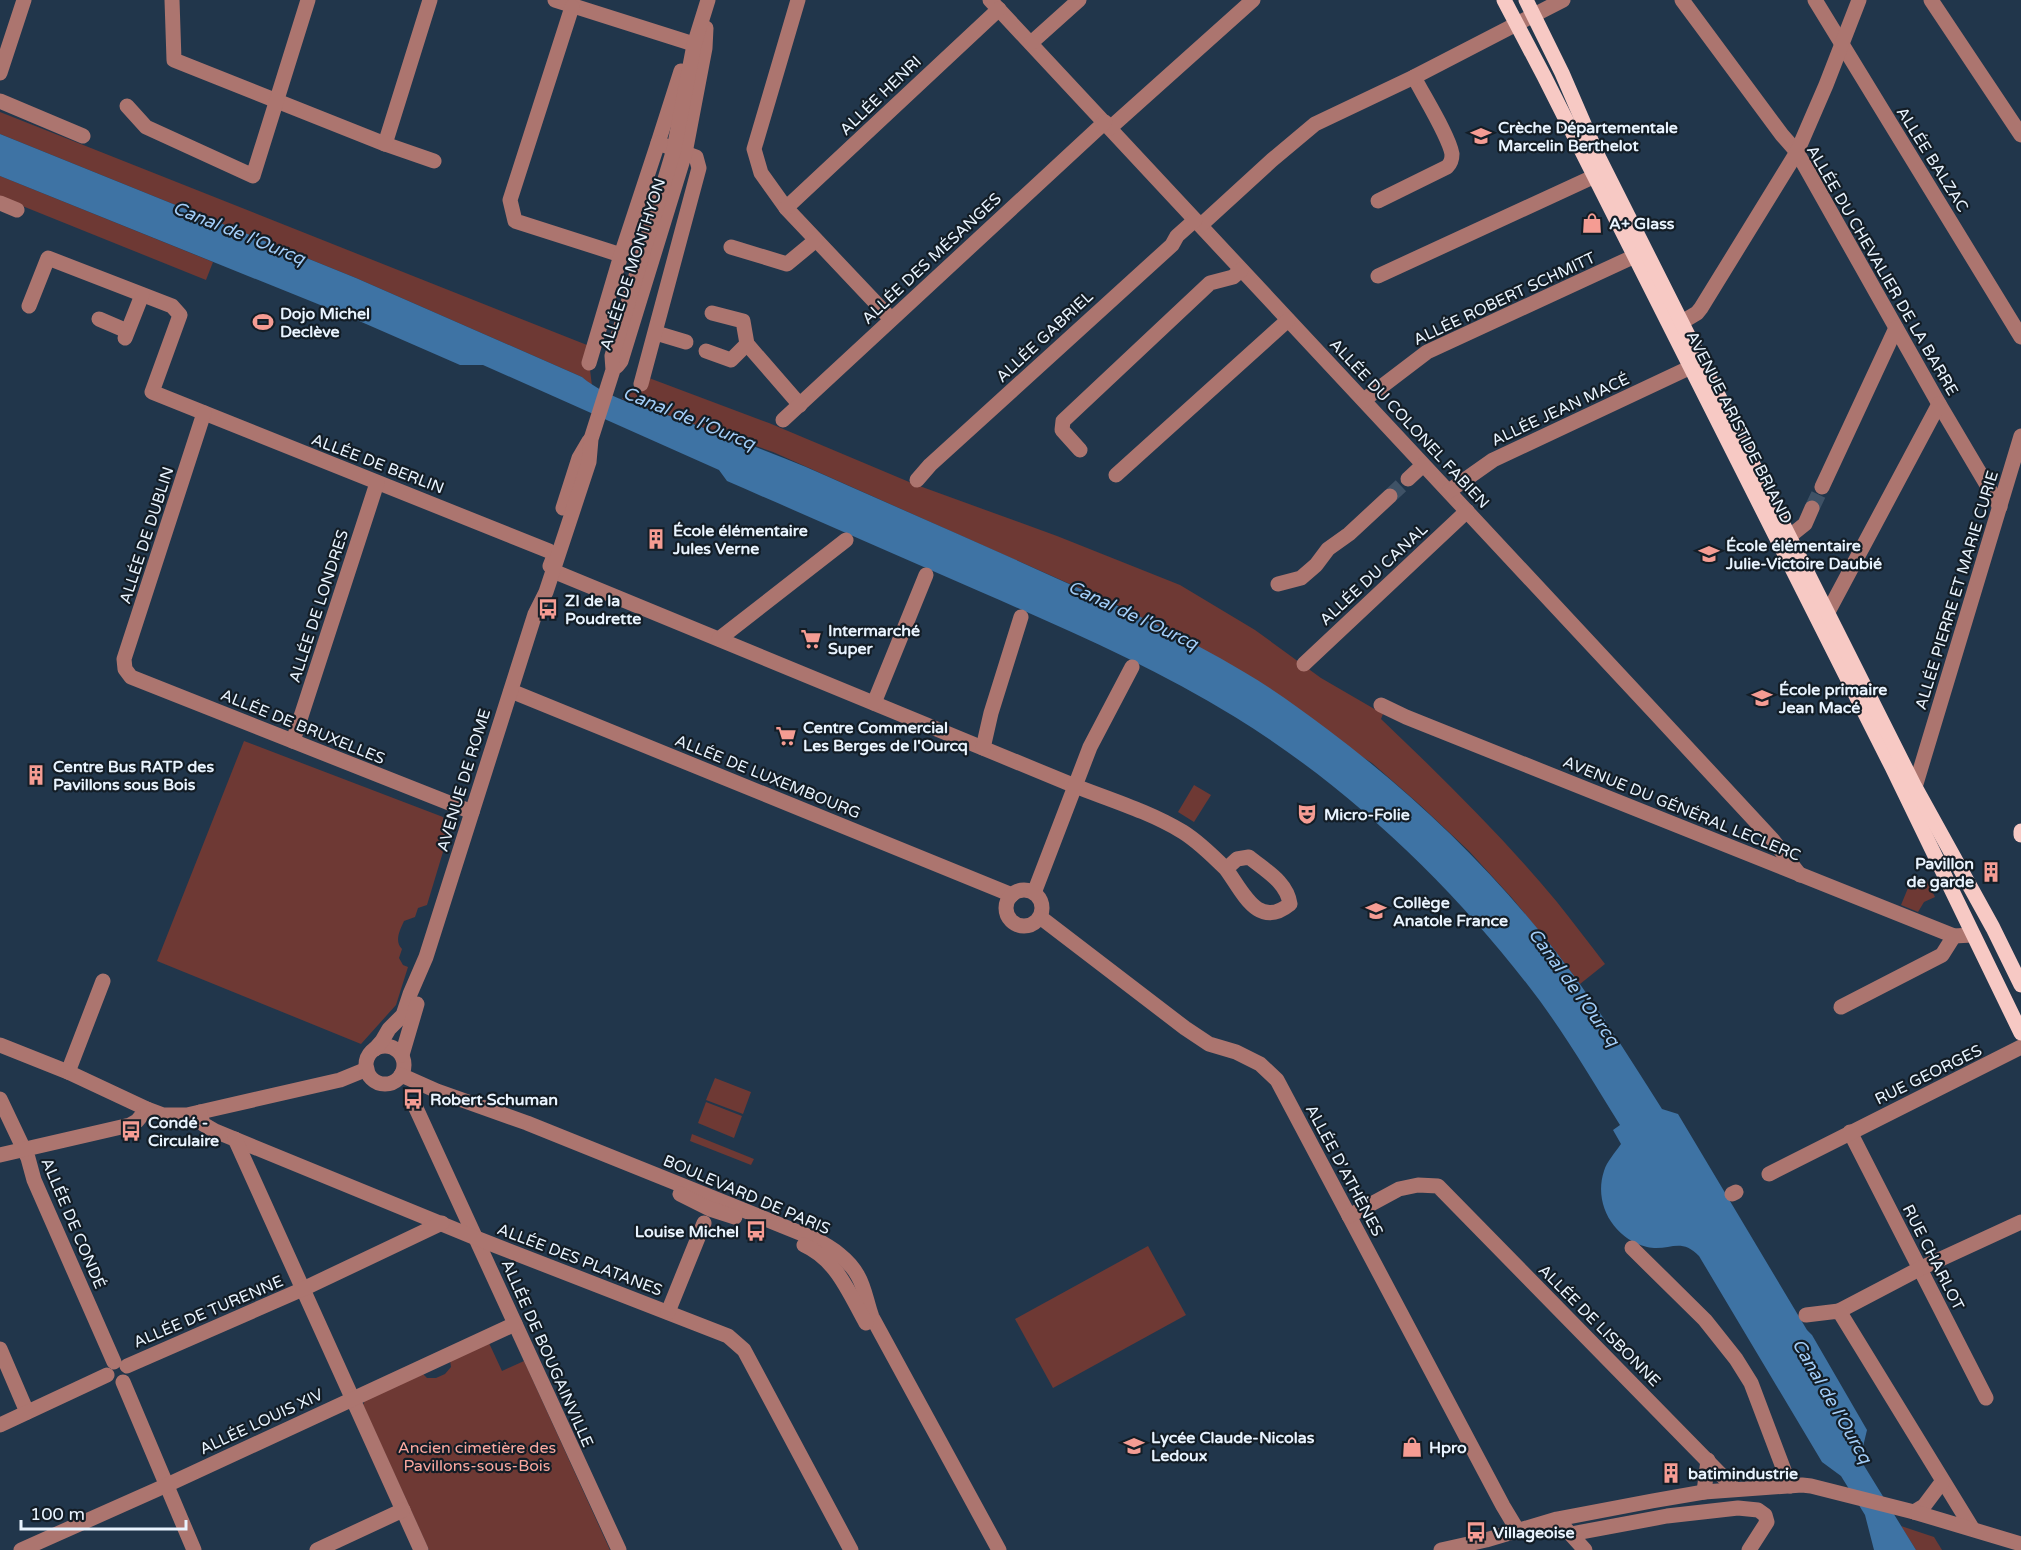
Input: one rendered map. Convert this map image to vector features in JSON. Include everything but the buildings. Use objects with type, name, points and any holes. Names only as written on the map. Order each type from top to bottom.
[{"type":"main road","name":"AVENUE ARISTIDE BRIAND","points":[[1504,0],[1892,767],[2021,1033]]},
{"type":"main road","name":"AVENUE ARISTIDE BRIAND","points":[[1526,0],[1562,73],[1587,134],[1902,762],[2019,975]]},
{"type":"main road","points":[[1972,935],[1996,934]]},
{"type":"main road","points":[[1998,987],[2019,975]]},
{"type":"street","points":[[0,73],[24,0]]},
{"type":"street","points":[[172,0],[174,60],[385,144],[434,161]]},
{"type":"street","points":[[127,106],[146,127],[253,176],[308,0]]},
{"type":"street","points":[[385,144],[430,0]]},
{"type":"street","points":[[555,0],[700,46]]},
{"type":"street","name":"ALLÉE DE MONTHYON","points":[[592,435],[613,370],[612,356],[680,151],[708,0]]},
{"type":"street","points":[[798,0],[754,149],[761,173],[786,208],[891,319]]},
{"type":"street","points":[[1031,43],[1079,0]]},
{"type":"street","name":"ALLÉE DES MÉSANGES","points":[[783,420],[891,319],[1107,125],[1253,0]]},
{"type":"street","name":"ALLÉE GABRIEL","points":[[917,480],[930,465],[1172,245],[1177,236],[1198,223],[1315,124],[1414,77],[1563,0]]},
{"type":"street","name":"ALLÉE DU CHEVALIER DE LA BARRE","points":[[1682,0],[1797,152],[1939,404],[2000,507]]},
{"type":"street","name":"ALLÉE BALZAC","points":[[1815,0],[2021,337]]},
{"type":"street","points":[[1682,322],[1701,308],[1797,152],[1858,0]]},
{"type":"street","points":[[1931,0],[2021,135]]},
{"type":"street","name":"ALLÉE HENRI","points":[[786,208],[994,5]]},
{"type":"street","name":"ALLÉE DU COLONEL FABIEN","points":[[994,5],[1365,400],[1772,839],[1800,875]]},
{"type":"street","points":[[573,7],[510,200],[514,221],[621,255]]},
{"type":"street","name":"ALLÉE DE MONTHYON","points":[[589,363],[621,255],[686,56],[700,46]]},
{"type":"street","points":[[1378,201],[1447,167],[1451,162],[1452,155],[1448,142],[1414,77]]},
{"type":"street","points":[[0,101],[83,136]]},
{"type":"street","points":[[641,384],[699,168],[696,157],[658,143]]},
{"type":"street","points":[[1378,276],[1595,176]]},
{"type":"street","points":[[0,203],[17,210]]},
{"type":"street","points":[[731,247],[787,264],[816,240]]},
{"type":"street","name":"ALLÉE ROBERT SCHMITT","points":[[1365,400],[1427,352],[1635,256]]},
{"type":"street","points":[[29,306],[48,258],[142,295],[126,334],[99,319]]},
{"type":"street","points":[[1080,450],[1062,430],[1063,421],[1210,283],[1233,277],[1241,270]]},
{"type":"street","name":"ALLÉE DE BERLIN","points":[[142,295],[172,306],[180,315],[152,392],[549,551]]},
{"type":"street","points":[[712,313],[743,321],[747,344],[800,405]]},
{"type":"street","points":[[1116,475],[1288,320]]},
{"type":"street","points":[[1822,487],[1896,328]]},
{"type":"street","points":[[656,333],[686,342]]},
{"type":"street","points":[[706,351],[731,360],[747,344]]},
{"type":"street","name":"ALLÉE JEAN MACÉ","points":[[1449,491],[1493,460],[1691,367]]},
{"type":"street","points":[[1828,612],[1939,404]]},
{"type":"street","name":"ALLÉE DE DUBLIN","points":[[125,669],[124,659],[204,413]]},
{"type":"street","name":"AVENUE DE ROME","points":[[535,614],[539,581],[579,458],[592,435]]},
{"type":"street","name":"AVENUE DE ROME","points":[[375,1050],[389,1029],[403,1015],[426,957],[535,614],[546,592],[589,462],[592,435]]},
{"type":"street","name":"ALLÉE PIERRE ET MARIE CURIE","points":[[1915,787],[2021,436]]},
{"type":"street","points":[[1408,479],[1423,465]]},
{"type":"street","name":"ALLÉE DE LONDRES","points":[[293,741],[377,483]]},
{"type":"street","points":[[1278,584],[1301,578],[1316,565],[1328,549],[1349,534],[1390,496]]},
{"type":"street","points":[[1790,536],[1805,524],[1812,508]]},
{"type":"street","name":"ALLÉE DU CANAL","points":[[1304,664],[1467,511]]},
{"type":"street","points":[[719,639],[846,540]]},
{"type":"street","points":[[546,592],[545,582],[554,556],[549,551]]},
{"type":"street","points":[[553,571],[1136,809],[1184,833],[1211,853],[1226,869]]},
{"type":"street","points":[[874,703],[926,575]]},
{"type":"street","points":[[983,748],[991,713],[1021,617]]},
{"type":"street","points":[[1034,893],[1090,747],[1132,667]]},
{"type":"street","name":"ALLÉE DE BRUXELLES","points":[[125,669],[131,677],[472,812]]},
{"type":"street","name":"ALLÉE DE LUXEMBOURG","points":[[511,691],[1012,895]]},
{"type":"street","name":"AVENUE DU GÉNÉRAL LECLERC","points":[[1381,705],[1418,722],[1954,936],[1972,935]]},
{"type":"street","points":[[1902,762],[1925,755]]},
{"type":"street","points":[[1023,890],[1034,893],[1041,901],[1040,917],[1031,925],[1019,925],[1013,922],[1007,912],[1008,900],[1012,895],[1023,890]]},
{"type":"street","name":"ALLÉE D'ATHÈNES","points":[[1040,917],[1185,1028],[1209,1044],[1236,1052],[1260,1064],[1277,1080],[1518,1531]]},
{"type":"street","points":[[1841,1007],[1942,955],[1954,936]]},
{"type":"street","name":"AVENUE DE ROME","points":[[402,1056],[422,989],[426,957]]},
{"type":"street","points":[[68,1072],[103,981]]},
{"type":"street","points":[[0,1045],[68,1072],[163,1115],[187,1115],[371,1075],[387,1084],[401,1076],[404,1066],[402,1056],[398,1051],[386,1046],[375,1050],[368,1058],[371,1075]]},
{"type":"street","name":"RUE GEORGES","points":[[1769,1174],[2021,1047]]},
{"type":"street","name":"BOULEVARD DE PARIS","points":[[401,1076],[595,1161],[671,1189],[710,1209],[760,1225],[817,1251],[827,1259],[845,1284],[988,1550]]},
{"type":"street","name":"ALLÉE DE CONDÉ","points":[[0,1099],[116,1368]]},
{"type":"street","name":"BOULEVARD DE PARIS","points":[[459,1100],[527,1123],[815,1239],[833,1249],[849,1263],[858,1275],[872,1317],[999,1550]]},
{"type":"street","name":"ALLÉE DE BOUGAINVILLE","points":[[416,1106],[619,1550]]},
{"type":"street","points":[[0,1155],[130,1125],[137,1121],[147,1109]]},
{"type":"street","name":"ALLÉE DES PLATANES","points":[[200,1112],[203,1124],[235,1139],[476,1238],[728,1336],[744,1350],[851,1550]]},
{"type":"street","points":[[499,1118],[524,1127],[527,1123]]},
{"type":"street","name":"RUE CHARLOT","points":[[1850,1132],[1986,1398]]},
{"type":"street","points":[[235,1139],[421,1550]]},
{"type":"street","name":"ALLÉE DE LISBONNE","points":[[1349,1216],[1400,1189],[1418,1185],[1438,1186],[1736,1490]]},
{"type":"street","points":[[1806,1315],[1839,1311],[1919,1269],[2021,1222]]},
{"type":"street","name":"ALLÉE DE TURENNE","points":[[0,1425],[116,1368],[303,1289],[442,1223]]},
{"type":"street","points":[[668,1312],[704,1223]]},
{"type":"street","points":[[1632,1248],[1705,1320],[1752,1383],[1790,1486]]},
{"type":"street","points":[[1839,1311],[1972,1528]]},
{"type":"street","name":"ALLÉE LOUIS XIV","points":[[21,1550],[515,1324]]},
{"type":"street","points":[[0,1349],[27,1412]]},
{"type":"street","points":[[116,1368],[113,1383],[123,1382],[194,1550]]},
{"type":"street","points":[[1704,1492],[1708,1460]]},
{"type":"street","points":[[1923,1512],[1942,1482]]},
{"type":"street","points":[[1441,1550],[1468,1547],[1557,1519],[1704,1492],[1790,1486],[1811,1486],[1923,1512],[2021,1544]]},
{"type":"street","points":[[1571,1534],[1698,1512],[1738,1508],[1758,1510],[1767,1522],[1749,1550]]},
{"type":"street","points":[[316,1550],[403,1510]]},
{"type":"street","points":[[1557,1519],[1585,1550]]},
{"type":"green space","points":[[0,112],[587,345],[592,386],[582,377],[356,278],[0,134]]},
{"type":"green space","points":[[0,176],[213,262],[206,280],[0,197]]},
{"type":"green space","points":[[649,378],[769,423],[914,484],[1057,536],[1180,585],[1255,630],[1321,678],[1383,714],[1381,719],[1472,808],[1515,854],[1557,902],[1605,964],[1580,984],[1512,898],[1469,851],[1372,763],[1126,609],[773,452],[622,399],[625,394]]},
{"type":"green space","points":[[244,741],[443,817],[449,832],[427,905],[418,908],[415,917],[404,921],[400,932],[398,943],[402,949],[399,958],[403,965],[408,967],[396,1005],[361,1044],[157,961]]},
{"type":"green space","points":[[1194,785],[1211,795],[1194,822],[1178,812]]},
{"type":"green space","points":[[1926,879],[1935,897],[1924,902],[1918,912],[1901,905],[1908,888]]},
{"type":"green space","points":[[715,1078],[751,1092],[743,1114],[706,1100]]},
{"type":"green space","points":[[706,1102],[742,1116],[734,1138],[698,1123]]},
{"type":"green space","points":[[692,1134],[754,1159],[751,1165],[690,1141]]},
{"type":"green space","points":[[1148,1246],[1186,1315],[1053,1388],[1015,1319]]},
{"type":"green space","name":"Ancien cimetière des Pavillons-sous-Bois","points":[[489,1343],[502,1371],[524,1361],[610,1550],[429,1550],[363,1405],[365,1400],[423,1374],[427,1378],[436,1378],[445,1374],[451,1367],[450,1360]]},
{"type":"green space","points":[[1901,1526],[1934,1537],[1942,1550],[1916,1550]]},
{"type":"water","name":"Canal de l'Ourcq","points":[[0,134],[356,278],[582,377],[605,392],[632,404],[708,429],[829,477],[1129,611],[1198,646],[1286,699],[1389,778],[1475,859],[1553,948],[1582,987],[1662,1109],[1678,1114],[1867,1430],[1860,1459],[1916,1550],[1874,1550],[1865,1515],[1841,1476],[1822,1462],[1699,1256],[1686,1247],[1655,1248],[1635,1243],[1616,1228],[1604,1207],[1601,1183],[1607,1164],[1621,1144],[1613,1130],[1620,1125],[1571,1047],[1540,1001],[1474,920],[1401,845],[1321,777],[1235,717],[1142,665],[727,481],[719,470],[483,365],[460,365],[350,317],[0,176]]},
{"type":"tunnel","points":[[1390,496],[1408,479]]},
{"type":"tunnel","points":[[1812,508],[1822,487]]},
{"type":"place","name":"Crèche Départementale Marcelin Berthelot","points":[[1481,136]]},
{"type":"place","name":"A+ Glass","points":[[1592,223]]},
{"type":"place","name":"Dojo Michel Declève","points":[[263,322]]},
{"type":"place","name":"École élémentaire Jules Verne","points":[[656,539]]},
{"type":"place","name":"École élémentaire Julie-Victoire Daubié","points":[[1709,554]]},
{"type":"place","name":"ZI de la Poudrette","points":[[548,609]]},
{"type":"place","name":"Intermarché Super","points":[[811,639]]},
{"type":"place","name":"École primaire Jean Macé","points":[[1762,698]]},
{"type":"place","name":"Centre Commercial Les Berges de l'Ourcq","points":[[786,736]]},
{"type":"place","name":"Centre Bus RATP des Pavillons sous Bois","points":[[36,775]]},
{"type":"place","name":"Micro-Folie","points":[[1307,814]]},
{"type":"place","name":"Pavillon de garde","points":[[1991,872]]},
{"type":"place","name":"Collège Anatole France","points":[[1376,911]]},
{"type":"place","name":"Robert Schuman","points":[[413,1099]]},
{"type":"place","name":"Condé - Circulaire","points":[[131,1131]]},
{"type":"place","name":"Louise Michel","points":[[756,1231]]},
{"type":"place","name":"Lycée Claude-Nicolas Ledoux","points":[[1134,1446]]},
{"type":"place","name":"Hpro","points":[[1412,1447]]},
{"type":"place","name":"batimindustrie","points":[[1671,1473]]},
{"type":"place","name":"Villageoise","points":[[1476,1532]]}]
